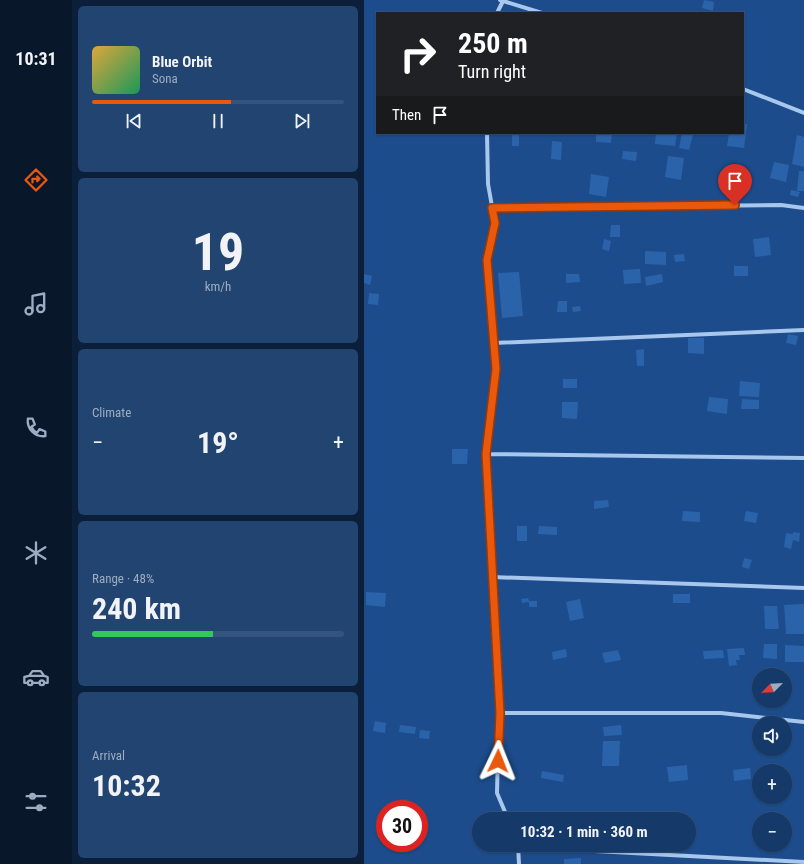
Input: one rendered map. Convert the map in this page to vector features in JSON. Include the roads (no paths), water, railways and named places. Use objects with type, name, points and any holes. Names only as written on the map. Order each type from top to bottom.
[{"type":"street","points":[[497,12],[502,1],[539,12]]},
{"type":"street","points":[[744,89],[804,113]]},
{"type":"street","points":[[487,134],[488,184],[495,223],[487,260],[496,369],[486,454],[500,713],[497,793],[505,812]]},
{"type":"street","points":[[492,208],[780,205],[804,208]]},
{"type":"street","points":[[494,343],[804,330]]},
{"type":"street","points":[[486,454],[804,458]]},
{"type":"street","points":[[492,577],[804,588]]},
{"type":"street","points":[[500,713],[721,713],[804,722]]},
{"type":"street","points":[[519,852],[520,864]]},
{"type":"street","points":[[626,852],[804,862]]}]
